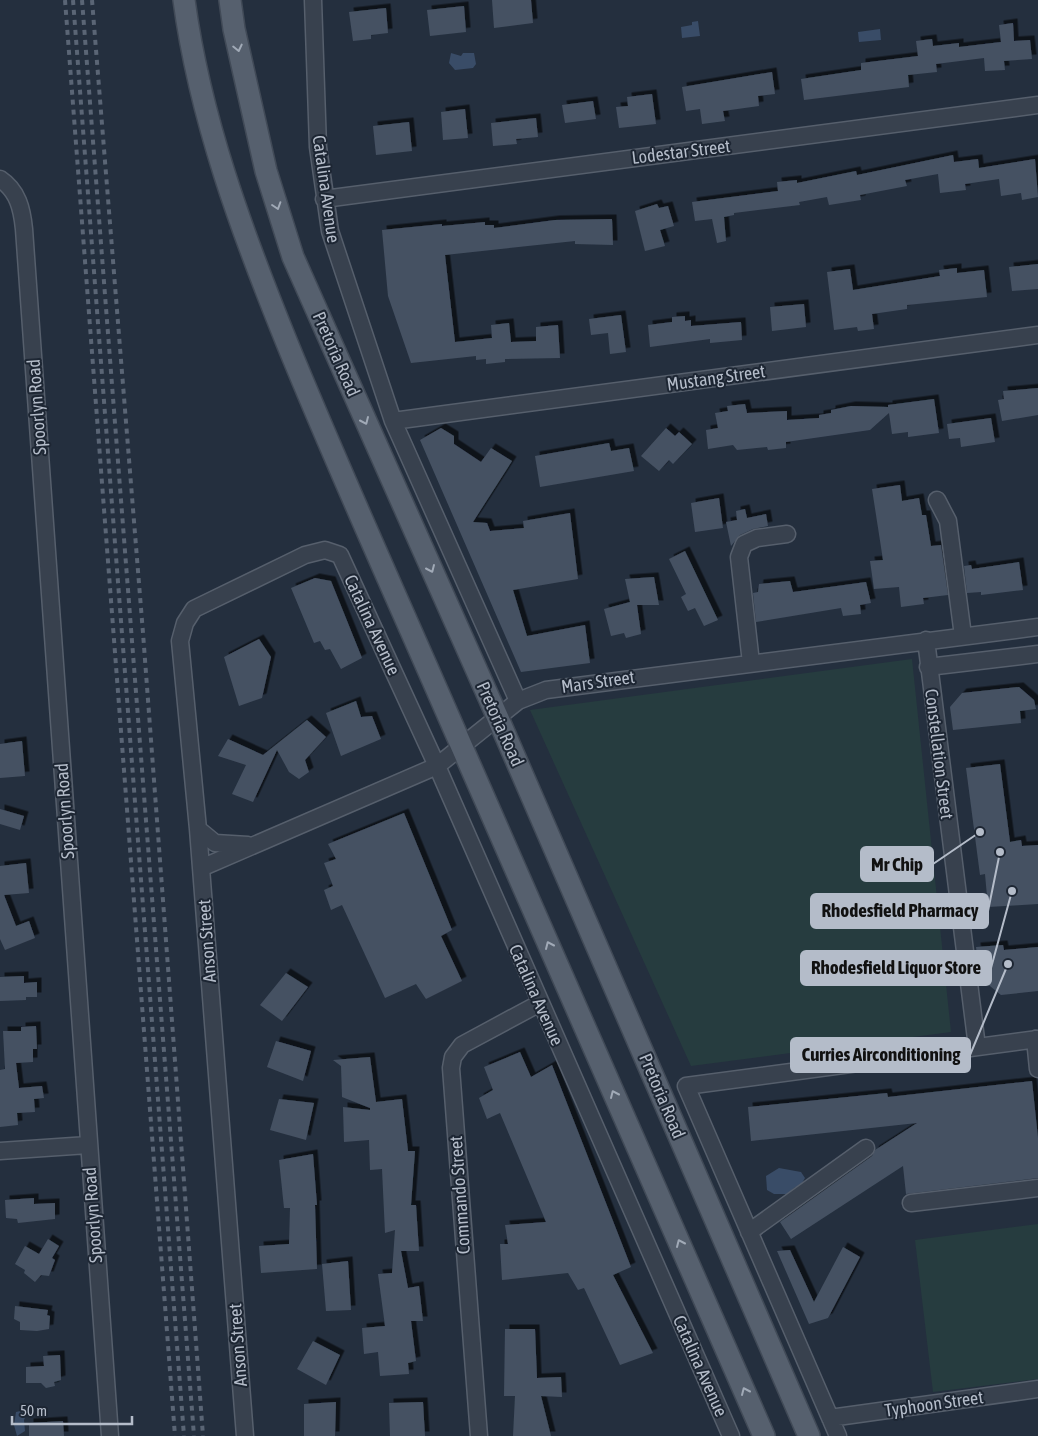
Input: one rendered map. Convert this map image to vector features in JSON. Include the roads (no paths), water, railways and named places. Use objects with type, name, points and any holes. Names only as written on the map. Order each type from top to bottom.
[{"type":"main road","points":[[184,0],[189,37],[200,89],[224,176],[254,263],[368,534],[764,1436]]},
{"type":"main road","name":"Pretoria Road","points":[[230,0],[234,29],[266,171],[293,257],[497,716],[809,1436]]},
{"type":"street","name":"Catalina Avenue","points":[[313,0],[318,147],[324,199],[338,258],[393,421],[518,701]]},
{"type":"street","name":"Lodestar Street","points":[[324,199],[1038,105]]},
{"type":"street","name":"Spoorlyn Road","points":[[6,184],[20,206],[24,229],[110,1436]]},
{"type":"street","name":"Mustang Street","points":[[393,421],[1038,335]]},
{"type":"street","points":[[937,500],[948,521],[963,636]]},
{"type":"street","points":[[751,663],[739,557],[744,544],[757,538],[787,534]]},
{"type":"street","name":"Anson Street","points":[[245,1436],[198,829],[180,641],[185,623],[194,609],[305,555],[325,550],[340,555]]},
{"type":"street","name":"Catalina Avenue","points":[[340,555],[437,766],[731,1436]]},
{"type":"street","name":"Mars Street","points":[[201,868],[437,766],[518,701],[546,690],[1038,627]]},
{"type":"street","name":"Constellation Street","points":[[926,640],[977,1047]]},
{"type":"street","points":[[928,667],[1038,654]]},
{"type":"street","points":[[198,829],[215,843],[223,845],[256,844]]},
{"type":"street","name":"Commando Street","points":[[479,1436],[451,1068],[453,1057],[462,1045],[540,1003]]},
{"type":"street","points":[[838,1436],[686,1086],[1036,1039],[1038,1069]]},
{"type":"street","points":[[0,1151],[88,1145]]},
{"type":"street","points":[[749,1232],[866,1148]]},
{"type":"street","points":[[911,1203],[1038,1188]]},
{"type":"street","name":"Typhoon Street","points":[[830,1418],[1038,1389]]},
{"type":"water","points":[[698,21],[700,36],[682,38],[681,27],[692,25],[692,22]]},
{"type":"water","points":[[880,29],[881,40],[859,42],[858,32]]},
{"type":"water","points":[[451,53],[461,56],[463,53],[474,53],[476,64],[473,68],[455,70],[449,63]]},
{"type":"water","points":[[779,1168],[801,1172],[805,1178],[801,1185],[794,1188],[788,1194],[774,1194],[767,1190],[766,1176]]},
{"type":"water","points":[[29,1409],[24,1420],[25,1431],[17,1436],[14,1425],[16,1412]]},
{"type":"railway","points":[[65,0],[175,1436]]},
{"type":"railway","points":[[73,0],[184,1436]]},
{"type":"railway","points":[[82,0],[194,1436]]},
{"type":"railway","points":[[92,0],[143,633],[203,1436]]},
{"type":"place","name":"Mr Chip","points":[[980,832]]},
{"type":"place","name":"Rhodesfield Pharmacy","points":[[1000,852]]},
{"type":"place","name":"Rhodesfield Liquor Store","points":[[1012,891]]},
{"type":"place","name":"Curries Airconditioning","points":[[1008,964]]}]
